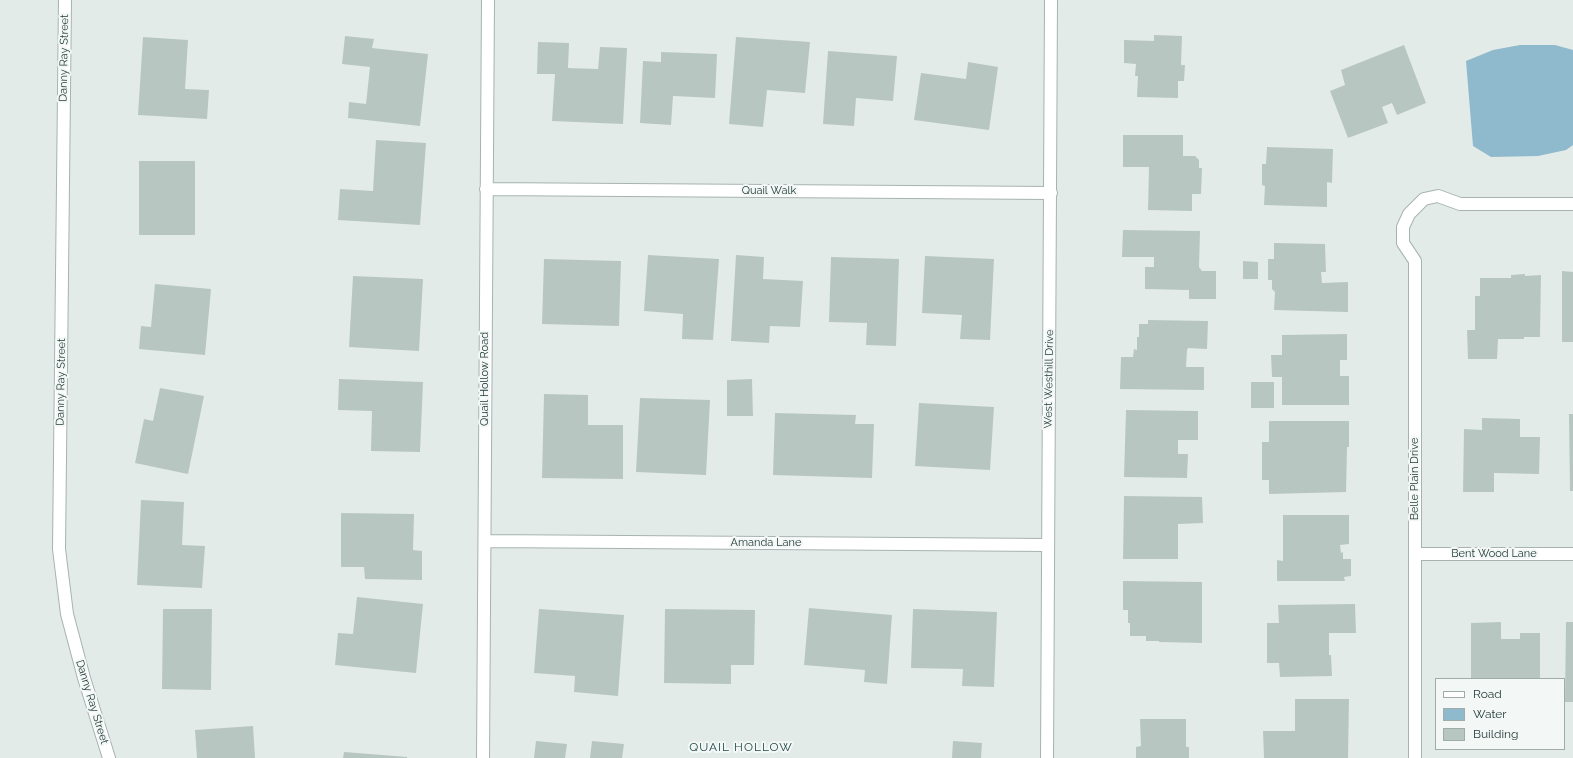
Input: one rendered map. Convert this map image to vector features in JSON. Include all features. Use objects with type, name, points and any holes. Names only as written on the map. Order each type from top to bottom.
[{"type":"street","name":"Danny Ray Street","points":[[65,0],[59,549],[67,614],[84,678],[109,758]]},
{"type":"street","name":"Quail Hollow Road","points":[[483,758],[488,0]]},
{"type":"street","name":"West Westhill Drive","points":[[1048,758],[1051,0]]},
{"type":"street","name":"Quail Walk","points":[[486,189],[1051,193]]},
{"type":"street","name":"Belle Plain Drive","points":[[1415,758],[1415,261],[1403,243],[1403,227],[1409,214],[1424,198],[1438,196],[1460,204],[1573,204]]},
{"type":"street","name":"Amanda Lane","points":[[485,541],[1048,545]]},
{"type":"street","name":"Bent Wood Lane","points":[[1415,554],[1573,554]]},
{"type":"water","points":[[1520,45],[1555,45],[1573,50],[1573,145],[1566,150],[1538,156],[1491,157],[1473,146],[1466,61],[1493,50]]},
{"type":"building","points":[[1154,35],[1182,36],[1181,65],[1185,65],[1184,81],[1178,81],[1178,98],[1137,97],[1138,76],[1135,76],[1136,64],[1124,63],[1124,40],[1154,41]]},
{"type":"building","points":[[345,36],[374,39],[372,48],[428,54],[420,126],[348,118],[349,102],[366,104],[370,67],[342,64]]},
{"type":"building","points":[[143,37],[188,40],[185,89],[209,90],[207,119],[138,115]]},
{"type":"building","points":[[736,37],[810,42],[805,93],[767,90],[763,127],[729,124]]},
{"type":"building","points":[[538,42],[569,43],[568,68],[598,69],[600,47],[627,48],[623,124],[552,121],[555,74],[537,74]]},
{"type":"building","points":[[1404,45],[1426,103],[1397,115],[1392,103],[1382,107],[1388,123],[1348,138],[1330,91],[1345,85],[1341,70]]},
{"type":"building","points":[[828,51],[897,56],[893,101],[856,98],[854,126],[823,124]]},
{"type":"building","points":[[661,52],[717,54],[715,98],[673,96],[671,125],[640,123],[643,61],[661,62]]},
{"type":"building","points":[[968,62],[998,67],[989,130],[914,120],[921,73],[966,79]]},
{"type":"building","points":[[1123,135],[1183,135],[1183,156],[1195,156],[1199,160],[1199,168],[1202,168],[1201,194],[1192,194],[1192,211],[1148,210],[1149,167],[1123,167]]},
{"type":"building","points":[[376,140],[426,143],[420,225],[338,220],[340,189],[373,191]]},
{"type":"building","points":[[1267,147],[1333,149],[1332,183],[1327,182],[1327,207],[1264,205],[1265,186],[1262,185],[1262,164],[1266,164]]},
{"type":"building","points":[[139,161],[195,161],[195,235],[139,235]]},
{"type":"building","points":[[1123,230],[1200,231],[1199,267],[1202,271],[1216,271],[1216,299],[1189,299],[1189,290],[1145,289],[1145,267],[1154,267],[1154,257],[1122,257]]},
{"type":"building","points":[[1274,243],[1325,244],[1326,272],[1321,272],[1322,283],[1348,282],[1348,312],[1274,310],[1275,292],[1272,289],[1272,280],[1268,280],[1268,259],[1274,259]]},
{"type":"building","points":[[648,255],[719,259],[713,340],[682,339],[683,314],[644,311]]},
{"type":"building","points":[[736,255],[764,257],[763,279],[803,281],[800,327],[770,326],[769,343],[731,341]]},
{"type":"building","points":[[925,256],[994,259],[990,340],[960,339],[962,315],[922,313]]},
{"type":"building","points":[[831,257],[899,259],[896,346],[866,345],[867,323],[829,322]]},
{"type":"building","points":[[544,259],[621,261],[619,326],[542,324]]},
{"type":"building","points":[[1243,261],[1258,262],[1258,279],[1243,279]]},
{"type":"building","points":[[1562,271],[1573,272],[1573,342],[1562,342]]},
{"type":"building","points":[[1525,274],[1525,276],[1541,275],[1540,337],[1524,337],[1524,339],[1498,339],[1497,359],[1468,359],[1467,330],[1475,330],[1475,296],[1480,296],[1480,278],[1511,278],[1511,275]]},
{"type":"building","points":[[353,276],[423,279],[419,351],[349,347]]},
{"type":"building","points":[[155,284],[211,289],[205,355],[139,349],[141,326],[151,327]]},
{"type":"building","points":[[1148,320],[1208,321],[1207,349],[1188,348],[1186,367],[1204,367],[1204,390],[1120,389],[1121,357],[1133,357],[1134,349],[1137,350],[1139,324],[1148,324]]},
{"type":"building","points":[[1347,334],[1347,360],[1340,360],[1340,376],[1349,376],[1349,405],[1282,405],[1282,377],[1272,377],[1271,355],[1282,355],[1282,335]]},
{"type":"building","points":[[339,379],[423,382],[420,452],[371,451],[372,411],[338,410]]},
{"type":"building","points":[[752,379],[753,416],[727,416],[727,380]]},
{"type":"building","points":[[1251,382],[1274,382],[1274,408],[1251,408]]},
{"type":"building","points":[[160,388],[204,396],[188,474],[135,463],[144,419],[153,421]]},
{"type":"building","points":[[544,394],[588,395],[588,425],[623,425],[623,479],[542,478]]},
{"type":"building","points":[[640,398],[710,400],[706,475],[636,472]]},
{"type":"building","points":[[919,403],[994,407],[990,470],[915,466]]},
{"type":"building","points":[[1126,410],[1198,411],[1198,440],[1178,440],[1178,454],[1188,454],[1187,478],[1124,477]]},
{"type":"building","points":[[775,413],[856,415],[855,424],[874,424],[872,478],[773,475]]},
{"type":"building","points":[[1569,414],[1573,414],[1573,491],[1570,491]]},
{"type":"building","points":[[1482,418],[1520,419],[1520,437],[1540,437],[1539,474],[1494,473],[1494,492],[1463,492],[1464,429],[1482,430]]},
{"type":"building","points":[[1269,421],[1349,421],[1346,492],[1269,494],[1269,480],[1262,480],[1262,442],[1269,442]]},
{"type":"building","points":[[1124,496],[1202,497],[1203,523],[1178,524],[1178,559],[1123,559]]},
{"type":"building","points":[[141,500],[184,502],[182,545],[205,546],[202,588],[137,585]]},
{"type":"building","points":[[341,513],[414,514],[413,550],[422,551],[422,580],[365,579],[364,567],[341,567]]},
{"type":"building","points":[[1283,515],[1349,515],[1349,544],[1340,545],[1341,553],[1343,552],[1343,559],[1351,559],[1351,576],[1344,577],[1345,581],[1277,581],[1277,560],[1283,561]]},
{"type":"building","points":[[1123,581],[1202,582],[1202,643],[1146,641],[1146,636],[1130,636],[1128,610],[1123,610]]},
{"type":"building","points":[[357,597],[423,604],[416,673],[335,665],[338,633],[353,634]]},
{"type":"building","points":[[1355,604],[1356,633],[1329,633],[1329,655],[1331,655],[1332,676],[1280,677],[1279,663],[1267,663],[1267,623],[1279,623],[1278,605]]},
{"type":"building","points":[[809,608],[892,615],[887,684],[864,682],[865,670],[804,665]]},
{"type":"building","points":[[163,609],[212,609],[211,690],[162,689]]},
{"type":"building","points":[[539,609],[624,615],[618,696],[574,692],[575,676],[534,673]]},
{"type":"building","points":[[665,609],[755,610],[754,665],[731,665],[731,684],[664,683]]},
{"type":"building","points":[[913,609],[997,612],[994,687],[962,686],[963,669],[911,668]]},
{"type":"building","points":[[1501,622],[1501,639],[1520,639],[1520,633],[1540,633],[1540,678],[1471,678],[1471,623]]},
{"type":"building","points":[[1566,622],[1573,622],[1573,702],[1565,702]]},
{"type":"building","points":[[1295,699],[1349,699],[1348,758],[1264,758],[1263,731],[1295,731]]},
{"type":"building","points":[[1140,719],[1186,719],[1186,747],[1189,747],[1189,758],[1136,758],[1136,747],[1141,746]]},
{"type":"building","points":[[253,726],[255,758],[197,758],[195,730]]},
{"type":"building","points":[[536,741],[567,744],[565,758],[534,758]]},
{"type":"building","points":[[592,741],[624,744],[622,758],[590,758]]},
{"type":"building","points":[[953,741],[982,743],[981,758],[952,758]]},
{"type":"building","points":[[344,752],[407,757],[407,758],[343,758]]},
{"type":"district","name":"QUAIL HOLLOW","points":[[741,747]]}]
